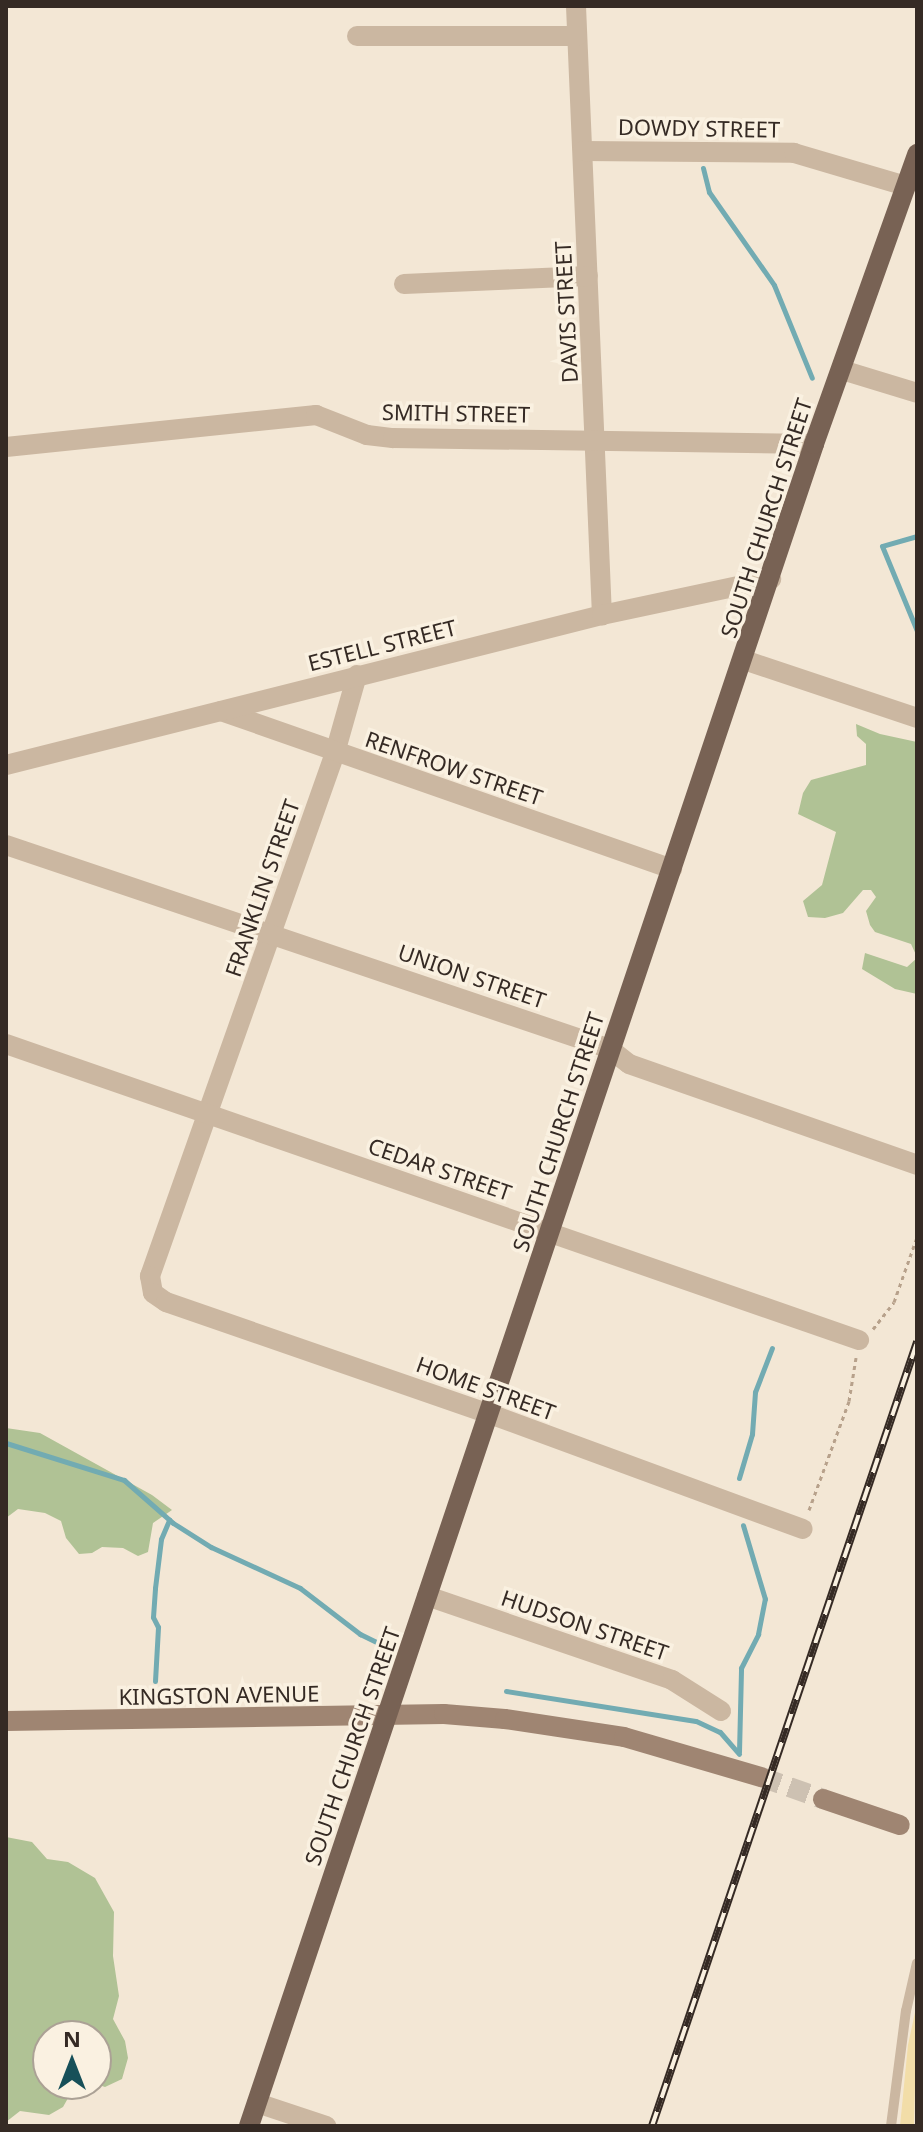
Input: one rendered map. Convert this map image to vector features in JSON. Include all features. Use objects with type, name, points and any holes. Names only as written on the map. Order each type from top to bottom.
[{"type":"main road","name":"SOUTH CHURCH STREET","points":[[249,2126],[610,1049],[744,660],[814,444],[917,154]]},
{"type":"street","name":"DAVIS STREET","points":[[576,6],[602,615]]},
{"type":"street","points":[[357,36],[577,36]]},
{"type":"street","name":"DOWDY STREET","points":[[583,151],[782,152],[906,186]]},
{"type":"street","points":[[404,284],[588,276]]},
{"type":"street","points":[[842,370],[917,393]]},
{"type":"street","name":"SMITH STREET","points":[[6,447],[316,415],[367,435],[393,438],[814,444]]},
{"type":"street","name":"ESTELL STREET","points":[[6,765],[602,615],[771,579]]},
{"type":"street","points":[[744,660],[917,718]]},
{"type":"street","name":"FRANKLIN STREET","points":[[153,1293],[150,1276],[335,753],[357,675]]},
{"type":"street","name":"RENFROW STREET","points":[[221,711],[672,869]]},
{"type":"street","name":"UNION STREET","points":[[6,845],[610,1049],[629,1064],[917,1165]]},
{"type":"street","name":"CEDAR STREET","points":[[6,1044],[859,1340]]},
{"type":"street","name":"HOME STREET","points":[[153,1293],[166,1302],[490,1414],[803,1529]]},
{"type":"street","name":"HUDSON STREET","points":[[427,1596],[672,1680],[721,1711]]},
{"type":"street","name":"KINGSTON AVENUE","points":[[6,1721],[444,1714],[586,1728],[761,1777]]},
{"type":"street","points":[[823,1799],[900,1825]]},
{"type":"street","points":[[257,2103],[326,2126]]},
{"type":"lane","points":[[891,2126],[906,2011],[917,1963]]},
{"type":"path","points":[[803,1529],[849,1401],[859,1340],[885,1317],[894,1302],[917,1237]]},
{"type":"green space","points":[[856,724],[880,734],[917,742],[917,957],[911,944],[875,932],[870,925],[866,911],[876,897],[871,890],[863,890],[843,913],[825,918],[808,917],[803,901],[822,885],[836,832],[798,814],[803,793],[811,780],[866,765],[866,744],[857,736]]},
{"type":"green space","points":[[865,953],[907,967],[917,958],[917,994],[895,989],[862,969]]},
{"type":"green space","points":[[6,1428],[40,1433],[152,1495],[172,1510],[153,1523],[148,1552],[138,1556],[123,1548],[102,1547],[92,1553],[79,1554],[66,1538],[61,1521],[45,1513],[18,1509],[6,1518]]},
{"type":"green space","points":[[6,1837],[32,1842],[47,1859],[68,1862],[95,1878],[114,1912],[113,1956],[119,1996],[113,2019],[125,2041],[128,2058],[122,2079],[112,2084],[112,2020],[32,2020],[32,2100],[67,2100],[63,2107],[49,2115],[20,2111],[6,2122]]},
{"type":"sand","points":[[917,2003],[914,2126],[900,2126],[908,2045]]},
{"type":"waterway","points":[[703,168],[709,192],[774,285],[812,378]]},
{"type":"waterway","points":[[917,536],[882,546],[917,631]]},
{"type":"waterway","points":[[739,1478],[752,1434],[755,1392],[772,1348]]},
{"type":"waterway","points":[[6,1443],[124,1480],[173,1523],[211,1547],[300,1588],[360,1634],[383,1645]]},
{"type":"waterway","points":[[155,1681],[158,1627],[153,1617],[155,1588],[161,1539],[169,1520]]},
{"type":"waterway","points":[[739,1752],[741,1668],[758,1634],[765,1599],[743,1525]]},
{"type":"waterway","points":[[506,1691],[696,1721],[720,1732],[739,1754]]},
{"type":"tunnel","points":[[761,1777],[823,1799]]},
{"type":"railway","points":[[652,2126],[917,1342]]}]
